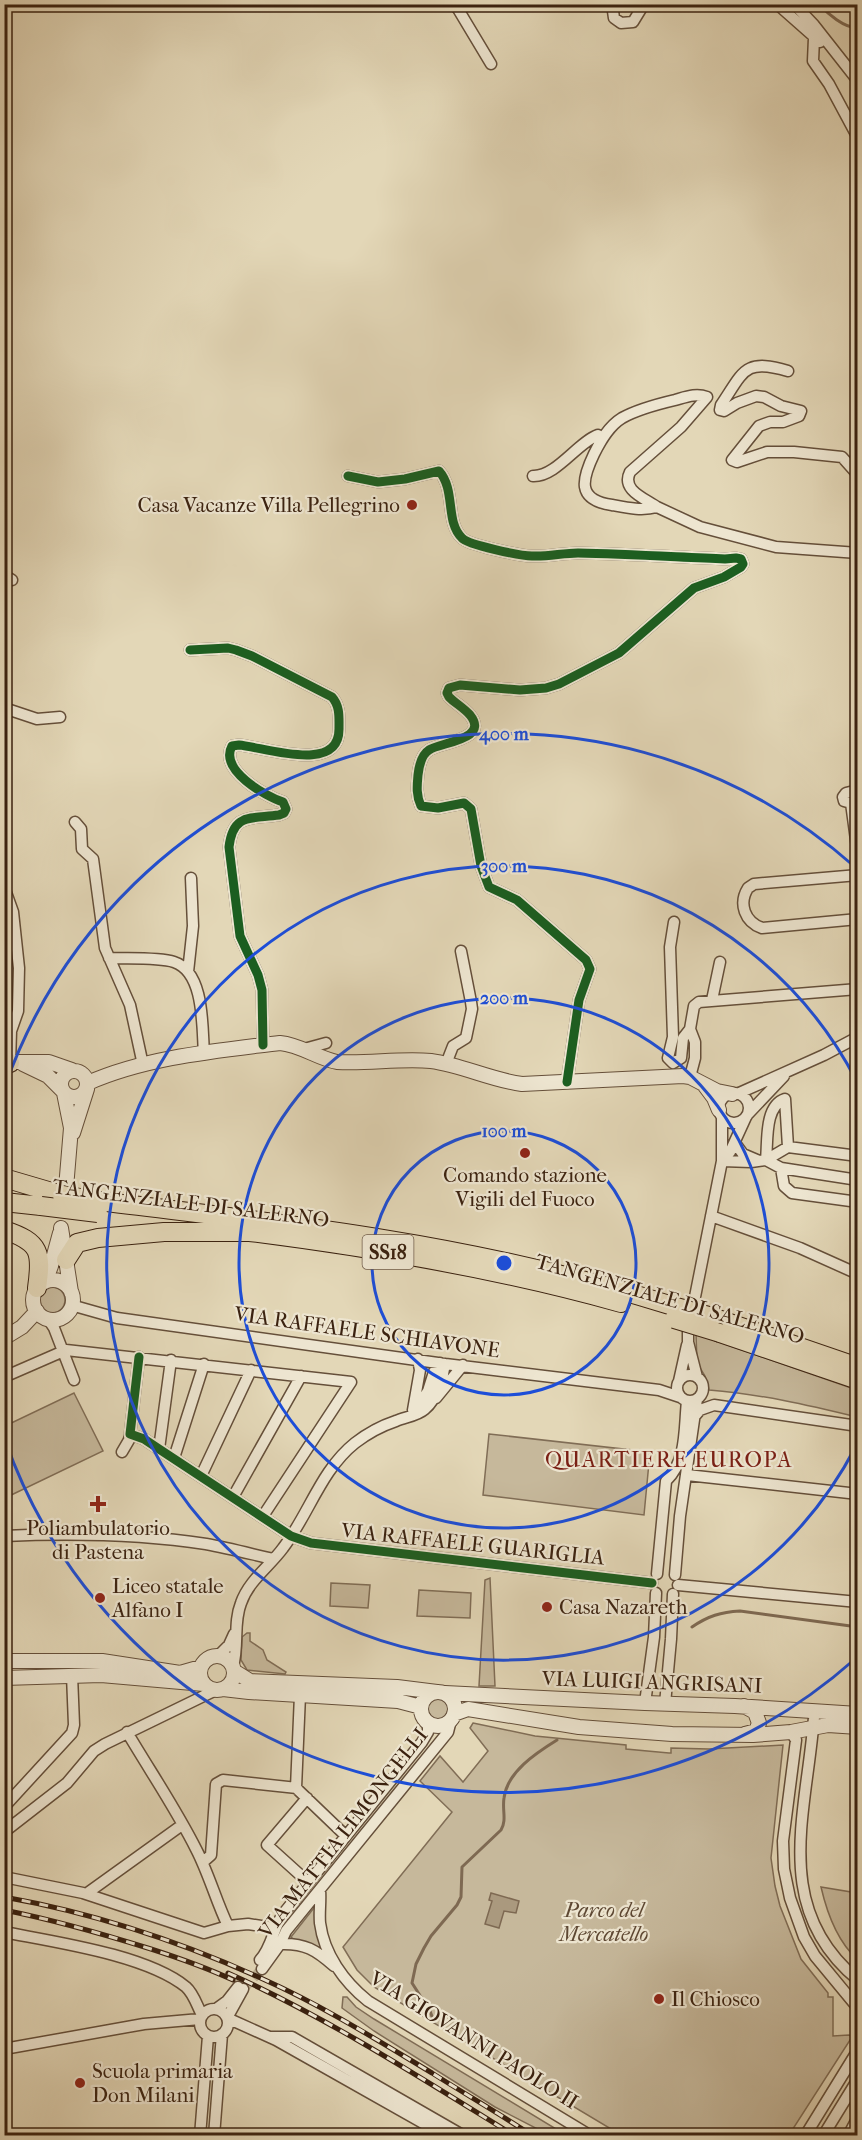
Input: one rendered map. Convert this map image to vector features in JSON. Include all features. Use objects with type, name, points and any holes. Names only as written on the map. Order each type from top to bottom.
[{"type":"highway","points":[[4,1178],[64,1192]]},
{"type":"highway","name":"TANGENZIALE DI SALERNO","points":[[4,1190],[64,1192],[98,1207],[453,1263],[675,1313]]},
{"type":"highway","name":"TANGENZIALE DI SALERNO","points":[[4,1202],[41,1206],[98,1207],[323,1229],[427,1246],[579,1279],[675,1313],[858,1366]]},
{"type":"highway","points":[[4,1230],[32,1243],[38,1253],[41,1285]]},
{"type":"highway","points":[[66,1260],[77,1243],[98,1238],[177,1231],[247,1232]]},
{"type":"highway","name":"TANGENZIALE DI SALERNO","points":[[716,1325],[858,1380]]},
{"type":"street","points":[[453,4],[491,64]]},
{"type":"street","points":[[612,4],[614,18],[621,23],[633,21],[644,4]]},
{"type":"street","points":[[777,4],[814,38],[824,45],[831,46]]},
{"type":"street","points":[[794,4],[814,25],[858,81]]},
{"type":"street","points":[[814,38],[813,61],[829,84],[858,138]]},
{"type":"street","points":[[788,370],[766,364],[747,370],[721,405],[720,410],[724,411],[746,398],[756,396],[801,411],[799,416],[783,422],[770,422],[759,426],[732,460],[737,462],[767,452],[842,457],[858,475]]},
{"type":"street","points":[[657,507],[645,510],[606,504],[590,495],[585,489],[585,473],[603,438],[622,418],[658,404],[699,394],[706,397],[681,427],[630,472],[627,485],[632,491],[657,507],[700,527],[776,547],[858,553]]},
{"type":"street","points":[[533,476],[541,476],[580,449],[593,437],[597,435],[603,438]]},
{"type":"street","points":[[348,476],[378,482],[405,479],[439,471],[449,491],[455,531],[464,541],[488,548],[532,556],[575,553],[741,560],[741,567],[724,577],[694,588],[619,653],[559,684],[546,688],[520,690],[460,686],[449,688],[447,693],[449,697],[470,716],[474,722],[473,729],[468,736],[427,751],[422,758],[416,789],[421,806],[438,808],[465,803],[471,808],[481,866],[489,887],[518,900],[586,960],[590,969],[579,1000],[567,1082]]},
{"type":"street","points":[[190,650],[228,648],[252,656],[332,697],[338,708],[339,733],[329,749],[319,754],[300,756],[239,745],[232,746],[229,752],[230,761],[242,778],[270,797],[283,802],[286,809],[279,815],[243,820],[235,825],[231,834],[230,847],[240,936],[258,975],[262,990],[263,1045]]},
{"type":"street","points":[[4,708],[38,719],[60,717]]},
{"type":"street","points":[[858,790],[846,793],[843,797],[844,801],[854,803],[858,855]]},
{"type":"street","points":[[75,822],[81,830],[82,849],[93,859],[105,948],[130,1005],[143,1065]]},
{"type":"street","points":[[858,875],[754,884],[748,888],[742,900],[749,920],[762,927],[858,919]]},
{"type":"street","points":[[191,878],[193,926],[188,972],[198,994],[201,1008],[204,1054]]},
{"type":"street","points":[[4,887],[13,912],[19,968],[18,1011],[11,1031],[10,1063]]},
{"type":"street","points":[[674,922],[670,947],[674,1037],[668,1058],[673,1063],[681,1058],[683,1038],[690,1029],[694,1006],[699,1002],[858,989]]},
{"type":"street","points":[[446,1064],[453,1046],[466,1038],[472,1009],[461,951]]},
{"type":"street","points":[[109,958],[175,963],[188,972]]},
{"type":"street","points":[[712,1000],[720,962]]},
{"type":"street","points":[[690,1029],[695,1042],[695,1058],[690,1077]]},
{"type":"street","points":[[691,1398],[678,1393],[678,1382],[688,1342],[693,1304],[722,1161],[721,1100],[789,1072],[858,1037]]},
{"type":"street","points":[[64,1192],[71,1138],[71,1122],[61,1079],[66,1073],[82,1078],[111,1074],[143,1065],[280,1043],[304,1049],[324,1059],[337,1062],[417,1061],[446,1064],[522,1084],[690,1077],[717,1091],[744,1097],[748,1103],[747,1115],[735,1143],[722,1161]]},
{"type":"street","points":[[304,1049],[326,1043]]},
{"type":"street","points":[[10,1063],[49,1062],[82,1078]]},
{"type":"street","points":[[10,1063],[48,1076],[71,1097],[80,1096],[82,1078]]},
{"type":"street","points":[[704,1085],[714,1098],[720,1113],[734,1123],[743,1120],[789,1072]]},
{"type":"street","points":[[71,1138],[76,1127],[82,1078]]},
{"type":"street","points":[[762,1160],[771,1114],[778,1102],[785,1099],[788,1147]]},
{"type":"street","points":[[735,1143],[742,1154],[781,1168],[858,1179]]},
{"type":"street","points":[[722,1161],[762,1160],[788,1147],[858,1156]]},
{"type":"street","points":[[781,1168],[784,1186],[792,1193],[858,1202]]},
{"type":"street","points":[[711,1216],[800,1248],[858,1274]]},
{"type":"street","points":[[4,1338],[42,1315],[63,1316],[71,1299],[61,1228],[51,1266],[33,1299],[42,1315],[54,1328],[74,1380]]},
{"type":"street","points":[[41,1285],[60,1281],[71,1299]]},
{"type":"street","name":"VIA RAFFAELE SCHIAVONE","points":[[71,1299],[117,1318],[659,1390],[714,1405]]},
{"type":"street","points":[[645,1703],[654,1637],[655,1583],[666,1481],[680,1463],[691,1398],[702,1383],[698,1377],[688,1342]]},
{"type":"street","points":[[4,1377],[66,1350],[351,1382],[263,1516]]},
{"type":"street","points":[[122,1452],[131,1435],[139,1357]]},
{"type":"street","points":[[412,1416],[420,1370],[418,1359]]},
{"type":"street","points":[[159,1449],[171,1360]]},
{"type":"street","points":[[412,1416],[428,1391],[434,1372],[443,1363]]},
{"type":"street","points":[[428,1407],[435,1397],[443,1363]]},
{"type":"street","points":[[174,1458],[204,1364]]},
{"type":"street","points":[[218,1656],[229,1645],[235,1631],[241,1602],[248,1590],[282,1550],[326,1474],[339,1457],[371,1432],[424,1411],[463,1365]]},
{"type":"street","points":[[201,1476],[250,1370]]},
{"type":"street","points":[[659,1390],[678,1382],[687,1375],[698,1377]]},
{"type":"street","points":[[233,1497],[301,1376]]},
{"type":"street","points":[[664,1704],[694,1417],[691,1398]]},
{"type":"street","points":[[694,1417],[700,1410],[714,1405],[858,1426]]},
{"type":"street","name":"VIA RAFFAELE GUARIGLIA","points":[[131,1435],[144,1439],[291,1536],[311,1544],[655,1583]]},
{"type":"street","points":[[687,1475],[858,1494]]},
{"type":"street","points":[[4,1536],[73,1533],[142,1537],[206,1544],[273,1559]]},
{"type":"street","points":[[655,1583],[667,1571],[675,1584]]},
{"type":"street","points":[[655,1583],[666,1597],[675,1584]]},
{"type":"street","points":[[675,1584],[858,1602]]},
{"type":"street","points":[[4,1832],[67,1783],[94,1751],[214,1688],[232,1682],[235,1631]]},
{"type":"street","points":[[214,1688],[200,1676],[201,1667],[208,1658],[218,1656],[227,1659],[233,1669]]},
{"type":"street","points":[[4,1661],[102,1661],[180,1672],[201,1667]]},
{"type":"street","name":"VIA LUIGI ANGRISANI","points":[[233,1669],[250,1681],[397,1687],[441,1693],[743,1706],[858,1714]]},
{"type":"street","points":[[4,1807],[72,1733],[74,1725],[72,1675]]},
{"type":"street","points":[[4,1677],[101,1676],[214,1688],[398,1701],[421,1707]]},
{"type":"street","points":[[441,1693],[454,1705],[453,1717],[438,1726],[428,1723],[422,1716],[421,1707],[428,1696],[441,1693]]},
{"type":"street","points":[[297,1788],[300,1695]]},
{"type":"street","points":[[743,1706],[755,1712],[759,1723],[758,1729],[754,1732],[743,1735]]},
{"type":"street","name":"VIA LUIGI ANGRISANI","points":[[453,1717],[468,1709],[579,1726],[672,1734],[743,1735],[791,1732],[828,1725],[858,1727]]},
{"type":"street","points":[[810,1710],[814,1717],[814,1728],[801,1820],[800,1869],[810,1911],[825,1947],[844,1969],[858,1980]]},
{"type":"street","name":"VIA MATTIA LIMONGELLI","points":[[428,1723],[428,1732],[422,1742],[283,1914],[274,1928],[258,1968],[280,1944],[286,1931],[448,1732],[453,1717]]},
{"type":"street","points":[[127,1732],[203,1863],[215,1899],[228,1926]]},
{"type":"street","points":[[791,1732],[796,1740],[783,1857],[790,1898],[804,1937],[815,1956],[858,2008]]},
{"type":"street","points":[[203,1863],[211,1855],[216,1784],[223,1780],[297,1788],[346,1836]]},
{"type":"street","points":[[307,1798],[267,1845],[308,1882]]},
{"type":"street","points":[[86,1894],[182,1825]]},
{"type":"street","points":[[4,1877],[86,1894],[204,1933],[228,1926],[248,1924],[274,1928]]},
{"type":"street","name":"VIA GIOVANNI PAOLO II","points":[[320,1890],[322,1933],[326,1946],[347,1982],[368,2001],[591,2136]]},
{"type":"street","points":[[4,1932],[80,1947],[152,1967],[186,1988],[191,1994],[201,2017],[200,2027],[208,2036],[222,2034]]},
{"type":"street","name":"VIA GIOVANNI PAOLO II","points":[[280,1944],[300,1946],[316,1951],[341,1972]]},
{"type":"street","points":[[4,2049],[144,2024],[201,2017],[206,2011],[227,2001],[241,1988],[227,2018],[227,2027],[222,2034],[214,2136]]},
{"type":"street","points":[[216,2008],[222,2011],[227,2018],[271,2037],[464,2136]]},
{"type":"street","points":[[200,2136],[208,2036]]},
{"type":"street","points":[[805,2136],[858,2050]]},
{"type":"street","points":[[823,2136],[858,2079]]},
{"type":"street","points":[[371,2088],[446,2136]]},
{"type":"street","points":[[848,2136],[858,2117]]},
{"type":"green space","points":[[52,1287],[61,1291],[65,1300],[61,1309],[52,1313],[43,1309],[39,1300],[43,1291]]},
{"type":"green space","points":[[696,1334],[857,1390],[857,1417],[765,1397],[709,1390],[705,1376],[697,1363]]},
{"type":"green space","points":[[74,1393],[103,1451],[5,1498],[5,1426]]},
{"type":"green space","points":[[489,1434],[650,1452],[644,1515],[483,1495]]},
{"type":"green space","points":[[490,1578],[495,1686],[479,1686],[485,1580]]},
{"type":"green space","points":[[331,1583],[370,1585],[368,1608],[330,1606]]},
{"type":"green space","points":[[419,1590],[471,1593],[470,1618],[417,1616]]},
{"type":"green space","points":[[250,1633],[250,1641],[263,1650],[267,1660],[286,1672],[285,1674],[247,1670],[241,1660],[242,1637]]},
{"type":"green space","points":[[437,1698],[445,1701],[448,1709],[445,1717],[437,1720],[429,1717],[426,1709],[429,1701]]},
{"type":"green space","name":"Parco del Mercatello","points":[[473,1723],[535,1736],[626,1745],[626,1749],[669,1753],[671,1753],[671,1748],[709,1749],[783,1745],[771,1858],[775,1886],[780,1906],[801,1959],[828,1993],[828,1997],[833,1997],[833,2036],[849,2035],[852,2037],[789,2135],[621,2135],[374,1987],[357,1970],[343,1947],[452,1812],[420,1781],[440,1756],[463,1782],[488,1751],[470,1728]]},
{"type":"green space","points":[[821,1887],[857,1893],[857,1959],[844,1944],[834,1926]]},
{"type":"green space","points":[[317,1904],[322,1952],[291,1937]]},
{"type":"green space","points":[[343,1997],[347,1997],[356,2007],[374,2019],[566,2135],[549,2135],[495,2107],[374,2031],[342,2008]]},
{"type":"shaded area","points":[[491,1893],[519,1901],[516,1913],[504,1911],[499,1928],[485,1924],[492,1901],[489,1900]]},
{"type":"waterway","points":[[819,4],[842,23],[858,28]]},
{"type":"waterway","points":[[692,1627],[715,1615],[740,1611],[858,1627]]},
{"type":"waterway","points":[[434,2022],[430,2011],[412,1983],[416,1964],[431,1936],[461,1897],[462,1867],[501,1830],[504,1822],[504,1798],[511,1780],[532,1757],[557,1740]]},
{"type":"tunnel","points":[[243,1989],[262,1969]]},
{"type":"railway","points":[[4,1897],[71,1911],[137,1930],[202,1953],[265,1980],[350,2024],[533,2136]]},
{"type":"railway","points":[[4,1910],[133,1943],[193,1963],[233,1980]]},
{"type":"railway","points":[[228,1973],[338,2029],[515,2136]]},
{"type":"cycle path","points":[[348,476],[378,482],[405,479],[439,471],[447,487],[457,531],[466,541],[495,550],[532,556],[578,553],[736,558],[741,559],[743,564],[724,577],[694,588],[619,653],[559,684],[546,688],[520,690],[460,685],[449,688],[447,693],[449,697],[470,715],[474,723],[474,730],[461,739],[429,750],[421,761],[417,787],[421,806],[438,808],[464,803],[471,809],[481,866],[489,887],[517,900],[586,960],[590,969],[579,1000],[567,1082]]},
{"type":"cycle path","points":[[190,650],[228,648],[252,656],[332,697],[338,712],[339,728],[336,742],[327,751],[314,755],[299,755],[239,745],[232,746],[230,755],[232,764],[238,773],[256,788],[283,802],[286,809],[279,815],[251,818],[239,823],[234,828],[229,847],[240,936],[258,975],[262,990],[263,1045]]},
{"type":"cycle path","points":[[139,1357],[130,1434],[144,1439],[291,1536],[311,1543],[652,1583]]},
{"type":"place","name":"Casa Vacanze Villa Pellegrino","points":[[412,505]]},
{"type":"place","name":"Comando stazione Vigili del Fuoco","points":[[525,1153]]},
{"type":"place","name":"Poliambulatorio di Pastena","points":[[98,1504]]},
{"type":"place","name":"Liceo statale Alfano I","points":[[100,1598]]},
{"type":"place","name":"Casa Nazareth","points":[[547,1607]]},
{"type":"place","name":"Il Chiosco","points":[[659,1999]]},
{"type":"place","name":"Scuola primaria Don Milani","points":[[80,2083]]},
{"type":"district","name":"QUARTIERE EUROPA","points":[[669,1460]]}]
